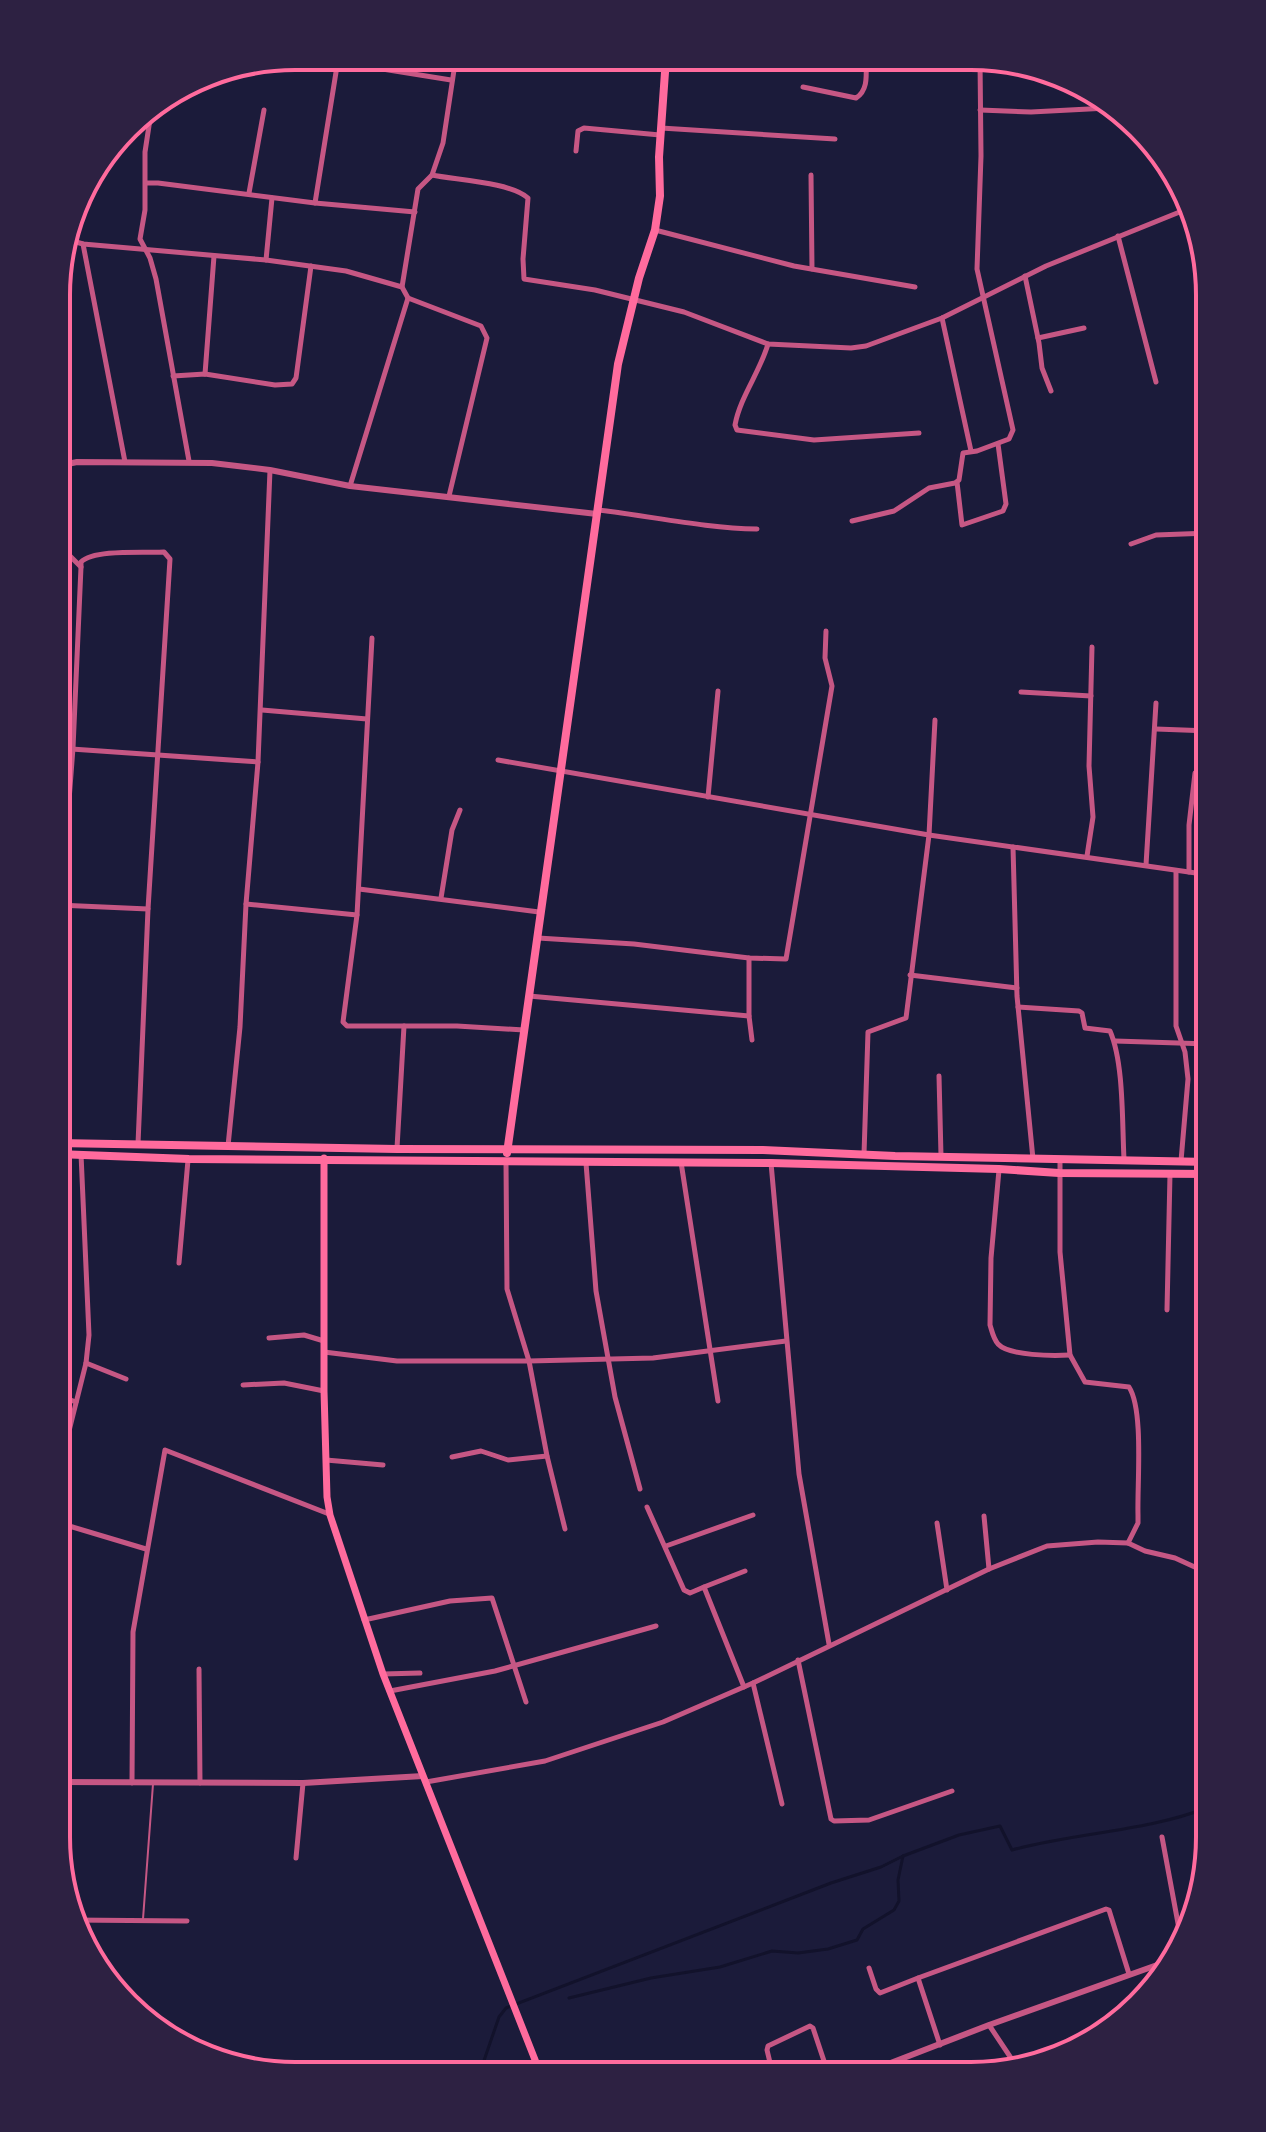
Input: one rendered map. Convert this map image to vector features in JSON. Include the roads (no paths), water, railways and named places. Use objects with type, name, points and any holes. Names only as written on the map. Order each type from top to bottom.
[{"type":"highway","points":[[506,1162],[618,364],[655,230],[660,196],[665,70]]},
{"type":"highway","points":[[70,1143],[397,1149],[763,1150],[1196,1162]]},
{"type":"highway","points":[[70,1154],[189,1159],[771,1163],[1059,1173],[1196,1174]]},
{"type":"main road","points":[[324,1158],[325,1460],[330,1515],[383,1674],[536,2062]]},
{"type":"street","points":[[315,203],[336,70]]},
{"type":"street","points":[[389,70],[451,80]]},
{"type":"street","points":[[449,496],[487,338],[481,326],[408,298],[402,287],[418,189],[432,175],[443,143],[453,70]]},
{"type":"street","points":[[803,87],[856,98],[863,94],[866,70]]},
{"type":"street","points":[[980,71],[977,269],[1013,430],[1009,439],[963,453],[957,482],[962,525],[1003,511],[1006,504],[998,444]]},
{"type":"street","points":[[980,110],[1031,112],[1096,109]]},
{"type":"street","points":[[249,193],[264,110]]},
{"type":"street","points":[[149,124],[140,239],[156,279],[189,461]]},
{"type":"street","points":[[576,151],[578,131],[584,128],[835,139]]},
{"type":"street","points":[[432,175],[493,186],[524,194],[528,198],[524,279],[634,299],[684,312],[768,344],[866,346],[942,318],[1025,276],[1180,212]]},
{"type":"street","points":[[811,175],[812,269]]},
{"type":"street","points":[[146,183],[415,212]]},
{"type":"street","points":[[266,260],[272,198]]},
{"type":"street","points":[[655,230],[812,269],[915,287]]},
{"type":"street","points":[[1118,236],[1156,382]]},
{"type":"street","points":[[77,242],[311,266],[346,271],[402,287]]},
{"type":"street","points":[[83,244],[125,462]]},
{"type":"street","points":[[205,374],[214,255]]},
{"type":"street","points":[[173,376],[205,374],[275,385],[292,384],[296,378],[311,266]]},
{"type":"street","points":[[1025,276],[1042,368],[1051,391]]},
{"type":"street","points":[[350,486],[408,298]]},
{"type":"street","points":[[942,318],[971,451]]},
{"type":"street","points":[[1038,338],[1084,328]]},
{"type":"street","points":[[768,344],[737,416],[737,430],[814,440],[919,433]]},
{"type":"street","points":[[70,463],[189,461],[270,470],[350,486],[757,529]]},
{"type":"street","points":[[228,1147],[240,1027],[246,904],[262,710],[270,470]]},
{"type":"street","points":[[852,521],[894,511],[929,488],[957,482]]},
{"type":"street","points":[[1131,544],[1156,535],[1196,534]]},
{"type":"street","points":[[70,782],[81,562],[87,556],[164,552],[169,556],[148,909],[138,1146]]},
{"type":"street","points":[[70,556],[81,567]]},
{"type":"street","points":[[536,938],[634,944],[782,961],[788,956],[832,686],[825,658],[826,631]]},
{"type":"street","points":[[372,638],[359,889],[344,1024],[525,1030]]},
{"type":"street","points":[[1087,856],[1093,817],[1089,766],[1092,647]]},
{"type":"street","points":[[708,797],[718,691]]},
{"type":"street","points":[[1021,692],[1091,696]]},
{"type":"street","points":[[1146,865],[1156,703]]},
{"type":"street","points":[[262,710],[367,719]]},
{"type":"street","points":[[864,1154],[867,1037],[872,1029],[906,1018],[929,835],[935,720]]},
{"type":"street","points":[[1156,729],[1196,730]]},
{"type":"street","points":[[73,748],[258,762]]},
{"type":"street","points":[[498,760],[929,835],[1196,873]]},
{"type":"street","points":[[1189,872],[1189,825],[1195,773]]},
{"type":"street","points":[[441,898],[452,830],[460,810]]},
{"type":"street","points":[[1013,847],[1018,1007],[1033,1159]]},
{"type":"street","points":[[1176,871],[1176,1026],[1188,1079],[1181,1161]]},
{"type":"street","points":[[359,889],[539,912]]},
{"type":"street","points":[[246,904],[357,915]]},
{"type":"street","points":[[70,905],[148,909]]},
{"type":"street","points":[[749,958],[752,1040]]},
{"type":"street","points":[[910,975],[1017,988]]},
{"type":"street","points":[[529,996],[749,1016]]},
{"type":"street","points":[[1018,1007],[1079,1011],[1085,1028],[1108,1029],[1115,1041],[1124,1159]]},
{"type":"street","points":[[397,1149],[404,1026]]},
{"type":"street","points":[[1115,1041],[1196,1043]]},
{"type":"street","points":[[939,1076],[941,1157]]},
{"type":"street","points":[[70,1426],[86,1363],[90,1318],[81,1154]]},
{"type":"street","points":[[179,1263],[189,1159]]},
{"type":"street","points":[[1060,1159],[1060,1252],[1070,1355],[1085,1382],[1129,1387],[1132,1392],[1136,1415],[1138,1523],[1128,1543]]},
{"type":"street","points":[[506,1162],[507,1289],[529,1361],[565,1529]]},
{"type":"street","points":[[586,1162],[596,1291],[615,1397],[640,1489]]},
{"type":"street","points":[[681,1162],[718,1401]]},
{"type":"street","points":[[771,1163],[799,1474],[829,1644]]},
{"type":"street","points":[[999,1169],[991,1258],[993,1335],[1004,1349],[1045,1356],[1070,1355]]},
{"type":"street","points":[[1167,1310],[1171,1173]]},
{"type":"street","points":[[269,1338],[304,1335],[325,1341]]},
{"type":"street","points":[[324,1352],[397,1361],[529,1361],[668,1357],[786,1341]]},
{"type":"street","points":[[86,1363],[126,1379]]},
{"type":"street","points":[[243,1385],[284,1383],[324,1391]]},
{"type":"street","points":[[70,1400],[76,1402]]},
{"type":"street","points":[[132,1783],[133,1632],[165,1450],[330,1515]]},
{"type":"street","points":[[452,1457],[481,1451],[508,1460],[547,1456]]},
{"type":"street","points":[[325,1460],[383,1465]]},
{"type":"street","points":[[647,1507],[685,1592],[690,1593],[745,1571]]},
{"type":"street","points":[[666,1546],[753,1515]]},
{"type":"street","points":[[984,1516],[989,1569]]},
{"type":"street","points":[[937,1523],[947,1590]]},
{"type":"street","points":[[70,1526],[146,1549]]},
{"type":"street","points":[[70,1782],[303,1783],[425,1779],[545,1761],[663,1722],[753,1683],[989,1569],[1047,1546],[1087,1542],[1128,1543],[1196,1568]]},
{"type":"street","points":[[704,1587],[744,1687]]},
{"type":"street","points":[[364,1620],[429,1605],[489,1597],[494,1600],[526,1702]]},
{"type":"street","points":[[390,1691],[514,1666],[656,1626]]},
{"type":"street","points":[[798,1660],[831,1819],[869,1820],[952,1791]]},
{"type":"street","points":[[199,1669],[200,1783]]},
{"type":"street","points":[[383,1674],[420,1673]]},
{"type":"street","points":[[753,1683],[782,1804]]},
{"type":"street","points":[[296,1858],[303,1783]]},
{"type":"street","points":[[1162,1837],[1178,1925]]},
{"type":"street","points":[[869,1968],[880,1993],[1105,1909],[1109,1910],[1129,1974]]},
{"type":"street","points":[[86,1920],[187,1921]]},
{"type":"street","points":[[894,2062],[1152,1967]]},
{"type":"street","points":[[918,1978],[940,2045]]},
{"type":"street","points":[[989,2025],[1012,2058]]},
{"type":"street","points":[[770,2062],[768,2046],[810,2026],[824,2062]]},
{"type":"lane","points":[[143,1919],[153,1782]]},
{"type":"waterway","points":[[483,2062],[499,2017],[506,2008],[959,1835],[1000,1826],[1012,1850],[1161,1822],[1196,1811]]},
{"type":"waterway","points":[[569,1998],[651,1978],[720,1967],[772,1951],[798,1953],[828,1949],[857,1940],[863,1929],[894,1910],[899,1901],[898,1880],[903,1856]]}]
